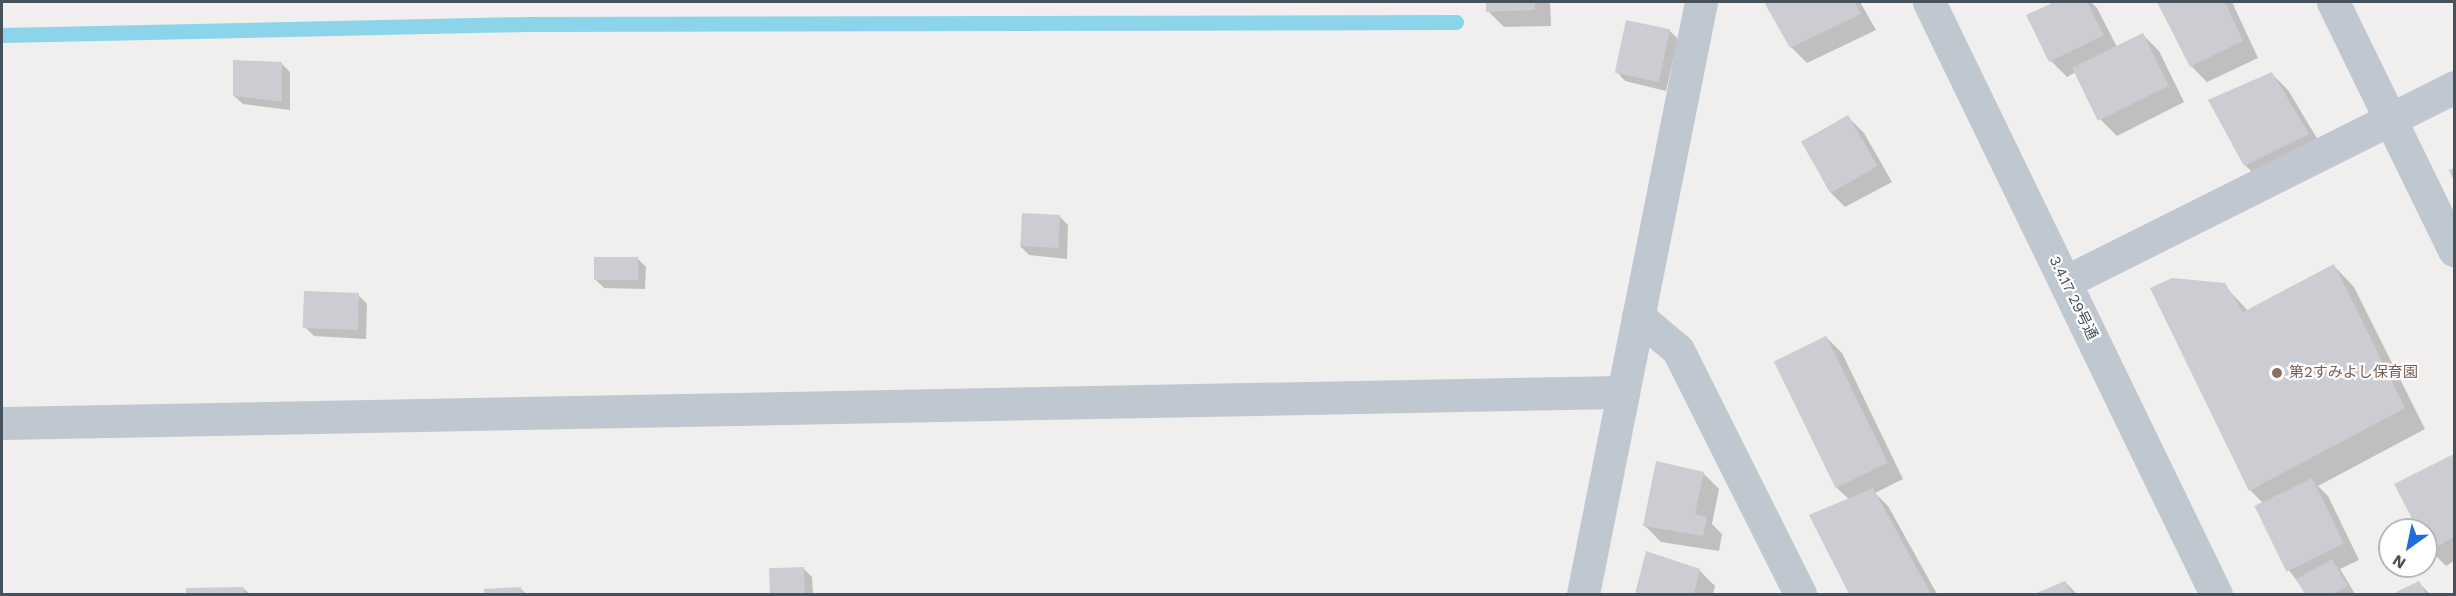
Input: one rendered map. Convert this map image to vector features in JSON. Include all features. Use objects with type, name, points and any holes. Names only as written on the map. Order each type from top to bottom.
[{"type":"street","points":[[1583,594],[1701,2]]},
{"type":"street","name":"3.4.17 29号通","points":[[1929,2],[2216,594]]},
{"type":"street","points":[[2334,2],[2454,250]]},
{"type":"street","points":[[2065,282],[2454,87]]},
{"type":"street","points":[[1638,316],[1678,350],[1800,594]]},
{"type":"street","points":[[2,423],[1623,392]]},
{"type":"building","points":[[1486,2],[1535,2],[1535,10],[1486,12]]},
{"type":"building","points":[[1764,2],[1854,2],[1861,14],[1790,48]]},
{"type":"building","points":[[2055,2],[2087,2],[2104,35],[2049,62],[2026,15]]},
{"type":"building","points":[[2157,2],[2225,2],[2243,41],[2190,67]]},
{"type":"building","points":[[1626,20],[1670,29],[1659,82],[1615,73]]},
{"type":"building","points":[[2143,33],[2169,86],[2098,121],[2072,68]]},
{"type":"building","points":[[233,60],[282,62],[282,102],[233,96]]},
{"type":"building","points":[[2272,72],[2309,134],[2244,166],[2208,100]]},
{"type":"building","points":[[1848,115],[1878,166],[1831,193],[1801,142]]},
{"type":"building","points":[[2454,168],[2454,181],[2449,170]]},
{"type":"building","points":[[1022,213],[1060,215],[1058,248],[1020,246]]},
{"type":"building","points":[[594,257],[638,257],[638,280],[594,280]]},
{"type":"building","points":[[2334,264],[2405,408],[2249,491],[2150,288],[2172,278],[2225,283],[2243,312]]},
{"type":"building","points":[[304,291],[359,293],[358,330],[303,328]]},
{"type":"building","points":[[1826,336],[1888,463],[1836,488],[1774,361]]},
{"type":"building","points":[[2454,454],[2454,537],[2438,546],[2438,518],[2412,518],[2394,484]]},
{"type":"building","points":[[1656,461],[1704,472],[1695,514],[1707,517],[1703,536],[1643,526]]},
{"type":"building","points":[[2312,478],[2344,544],[2286,572],[2254,506]]},
{"type":"building","points":[[1873,488],[1931,594],[1849,594],[1809,515]]},
{"type":"building","points":[[1646,551],[1700,569],[1694,594],[1635,594]]},
{"type":"building","points":[[2332,559],[2348,586],[2333,594],[2305,594],[2296,579]]},
{"type":"building","points":[[804,567],[805,594],[770,594],[769,568]]},
{"type":"building","points":[[2065,581],[2072,594],[2034,594]]},
{"type":"building","points":[[2419,581],[2426,594],[2392,594]]},
{"type":"building","points":[[244,587],[244,594],[186,594],[186,588]]},
{"type":"building","points":[[521,587],[522,594],[484,594],[484,589]]},
{"type":"waterway","points":[[2,35],[527,24],[1456,22]]},
{"type":"place","name":"第2すみよし保育園","points":[[2277,373]]}]
